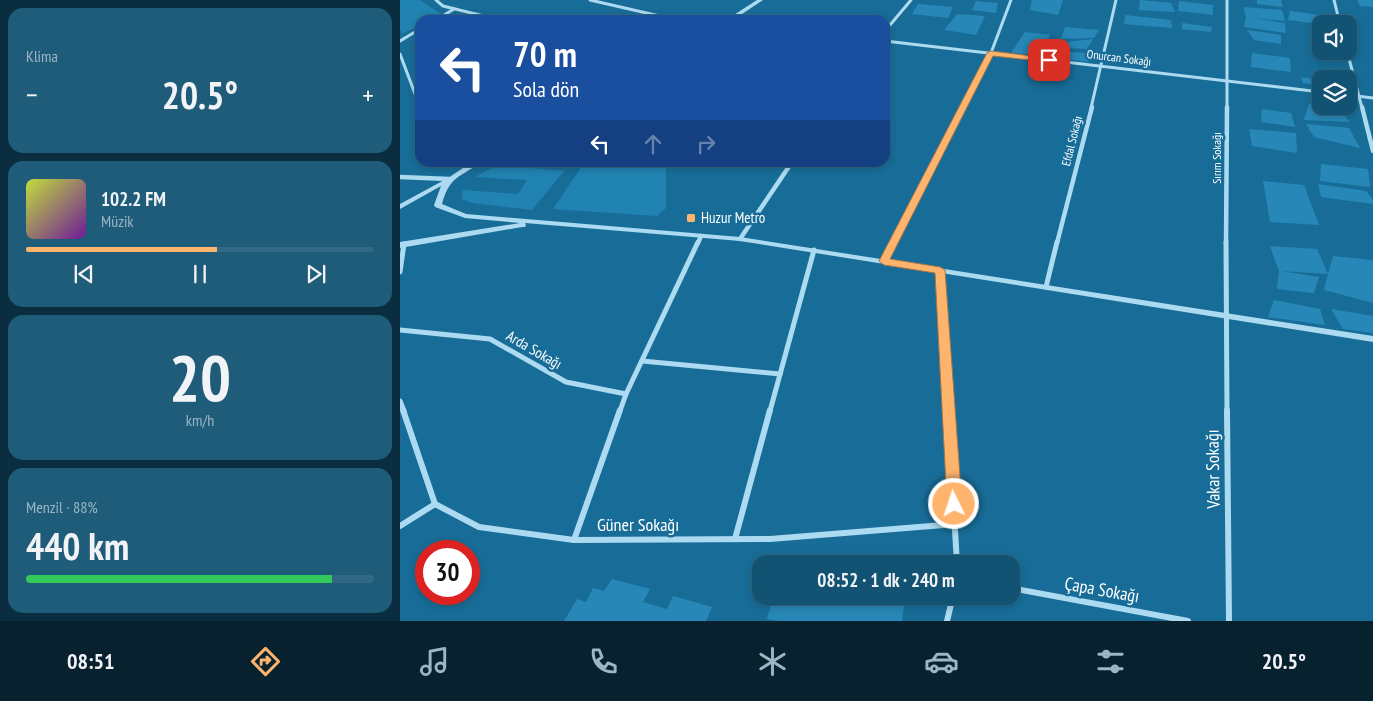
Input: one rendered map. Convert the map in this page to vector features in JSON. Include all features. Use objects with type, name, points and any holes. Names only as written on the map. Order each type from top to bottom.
[{"type":"street","points":[[436,0],[443,6],[479,15]]},
{"type":"street","points":[[590,0],[655,15]]},
{"type":"street","points":[[738,15],[760,0]]},
{"type":"street","points":[[890,24],[911,0]]},
{"type":"street","points":[[884,261],[991,53],[1011,0]]},
{"type":"street","name":"Efdal Sokağı","points":[[1046,287],[1102,66],[1116,0]]},
{"type":"street","name":"Sırım Sokağı","points":[[1226,316],[1227,0]]},
{"type":"street","points":[[1334,0],[1338,15]]},
{"type":"street","points":[[444,15],[454,9]]},
{"type":"street","points":[[400,41],[415,32]]},
{"type":"street","name":"Onurcan Sokağı","points":[[890,42],[1312,91]]},
{"type":"street","points":[[400,54],[415,94]]},
{"type":"street","points":[[1349,60],[1373,151]]},
{"type":"street","points":[[1358,96],[1373,98]]},
{"type":"street","points":[[400,207],[469,167]]},
{"type":"street","points":[[740,239],[789,167]]},
{"type":"street","points":[[400,177],[449,179]]},
{"type":"street","points":[[449,179],[442,190],[438,205],[465,216],[740,239],[1373,339]]},
{"type":"street","points":[[400,272],[402,244],[538,223]]},
{"type":"street","points":[[574,540],[626,394],[702,236]]},
{"type":"street","points":[[735,539],[814,250]]},
{"type":"street","points":[[940,270],[957,555]]},
{"type":"street","name":"Vakar Sokağı","points":[[1226,316],[1229,621]]},
{"type":"street","name":"Arda Sokağı","points":[[400,330],[490,339],[566,382],[626,394]]},
{"type":"street","points":[[642,360],[780,374]]},
{"type":"street","points":[[400,401],[436,504],[400,526]]},
{"type":"street","name":"Güner Sokağı","points":[[436,504],[479,527],[574,540],[770,539],[956,524]]},
{"type":"street","name":"Çapa Sokağı","points":[[1020,590],[1188,621]]},
{"type":"street","points":[[947,621],[951,605]]},
{"type":"shaded area","points":[[400,0],[420,0],[441,14],[415,15],[415,28],[402,34],[400,28]]},
{"type":"shaded area","points":[[494,167],[564,171],[532,210],[473,203],[462,199],[463,190],[518,194],[527,180],[475,177]]},
{"type":"shaded area","points":[[581,167],[666,167],[666,208],[657,216],[553,209]]},
{"type":"building","points":[[1032,0],[1063,0],[1058,15],[1030,10]]},
{"type":"building","points":[[1140,0],[1171,3],[1175,12],[1139,10]]},
{"type":"building","points":[[1257,0],[1281,0],[1283,7],[1257,4]]},
{"type":"building","points":[[1357,0],[1373,0],[1373,7],[1360,6]]},
{"type":"building","points":[[976,1],[998,3],[996,13],[972,10]]},
{"type":"building","points":[[1179,1],[1213,5],[1213,15],[1178,11]]},
{"type":"building","points":[[918,4],[953,7],[948,18],[912,14]]},
{"type":"building","points":[[1243,7],[1282,10],[1285,21],[1253,18],[1285,23],[1286,33],[1244,27],[1246,17]]},
{"type":"building","points":[[1290,11],[1320,15],[1312,15],[1312,23],[1288,20]]},
{"type":"building","points":[[957,14],[985,16],[976,35],[944,30]]},
{"type":"building","points":[[1125,15],[1171,20],[1172,28],[1124,24]]},
{"type":"building","points":[[1182,23],[1212,27],[1211,32],[1182,29]]},
{"type":"building","points":[[1065,27],[1099,30],[1094,38],[1061,39]]},
{"type":"building","points":[[1247,30],[1281,35],[1281,44],[1254,40]]},
{"type":"building","points":[[1025,32],[1050,35],[1042,55],[1011,53]]},
{"type":"building","points":[[1093,39],[1087,49],[1064,48],[1067,42]]},
{"type":"building","points":[[1065,52],[1089,53],[1088,62],[1064,59]]},
{"type":"building","points":[[1252,53],[1290,58],[1291,72],[1251,67]]},
{"type":"building","points":[[1301,77],[1312,79],[1312,84],[1303,83]]},
{"type":"building","points":[[1309,104],[1312,104],[1312,115],[1344,115],[1350,122],[1304,120]]},
{"type":"building","points":[[1262,109],[1291,113],[1295,127],[1261,122]]},
{"type":"building","points":[[1306,124],[1349,128],[1360,148],[1314,137]]},
{"type":"building","points":[[1249,129],[1296,133],[1297,153],[1252,146]]},
{"type":"building","points":[[1321,164],[1368,169],[1370,187],[1320,181]]},
{"type":"building","points":[[1263,181],[1304,185],[1319,225],[1270,222]]},
{"type":"building","points":[[1318,184],[1366,191],[1373,200],[1373,204],[1321,197]]},
{"type":"building","points":[[1270,246],[1317,249],[1328,274],[1281,271],[1319,277],[1314,293],[1277,289],[1279,271]]},
{"type":"building","points":[[1333,256],[1373,260],[1373,303],[1324,290]]},
{"type":"building","points":[[1274,300],[1320,309],[1325,325],[1268,317]]},
{"type":"building","points":[[1331,309],[1373,316],[1373,333],[1343,329]]},
{"type":"building","points":[[612,579],[650,589],[643,602],[667,609],[673,596],[712,607],[706,621],[564,621],[577,599],[586,602],[593,588],[604,591]]},
{"type":"building","points":[[771,605],[904,605],[902,621],[779,621],[767,619]]},
{"type":"place","name":"Huzur Metro","points":[[691,218]]},
{"type":"route","points":[[954,504],[940,270],[884,261],[991,53],[1049,60]]}]
